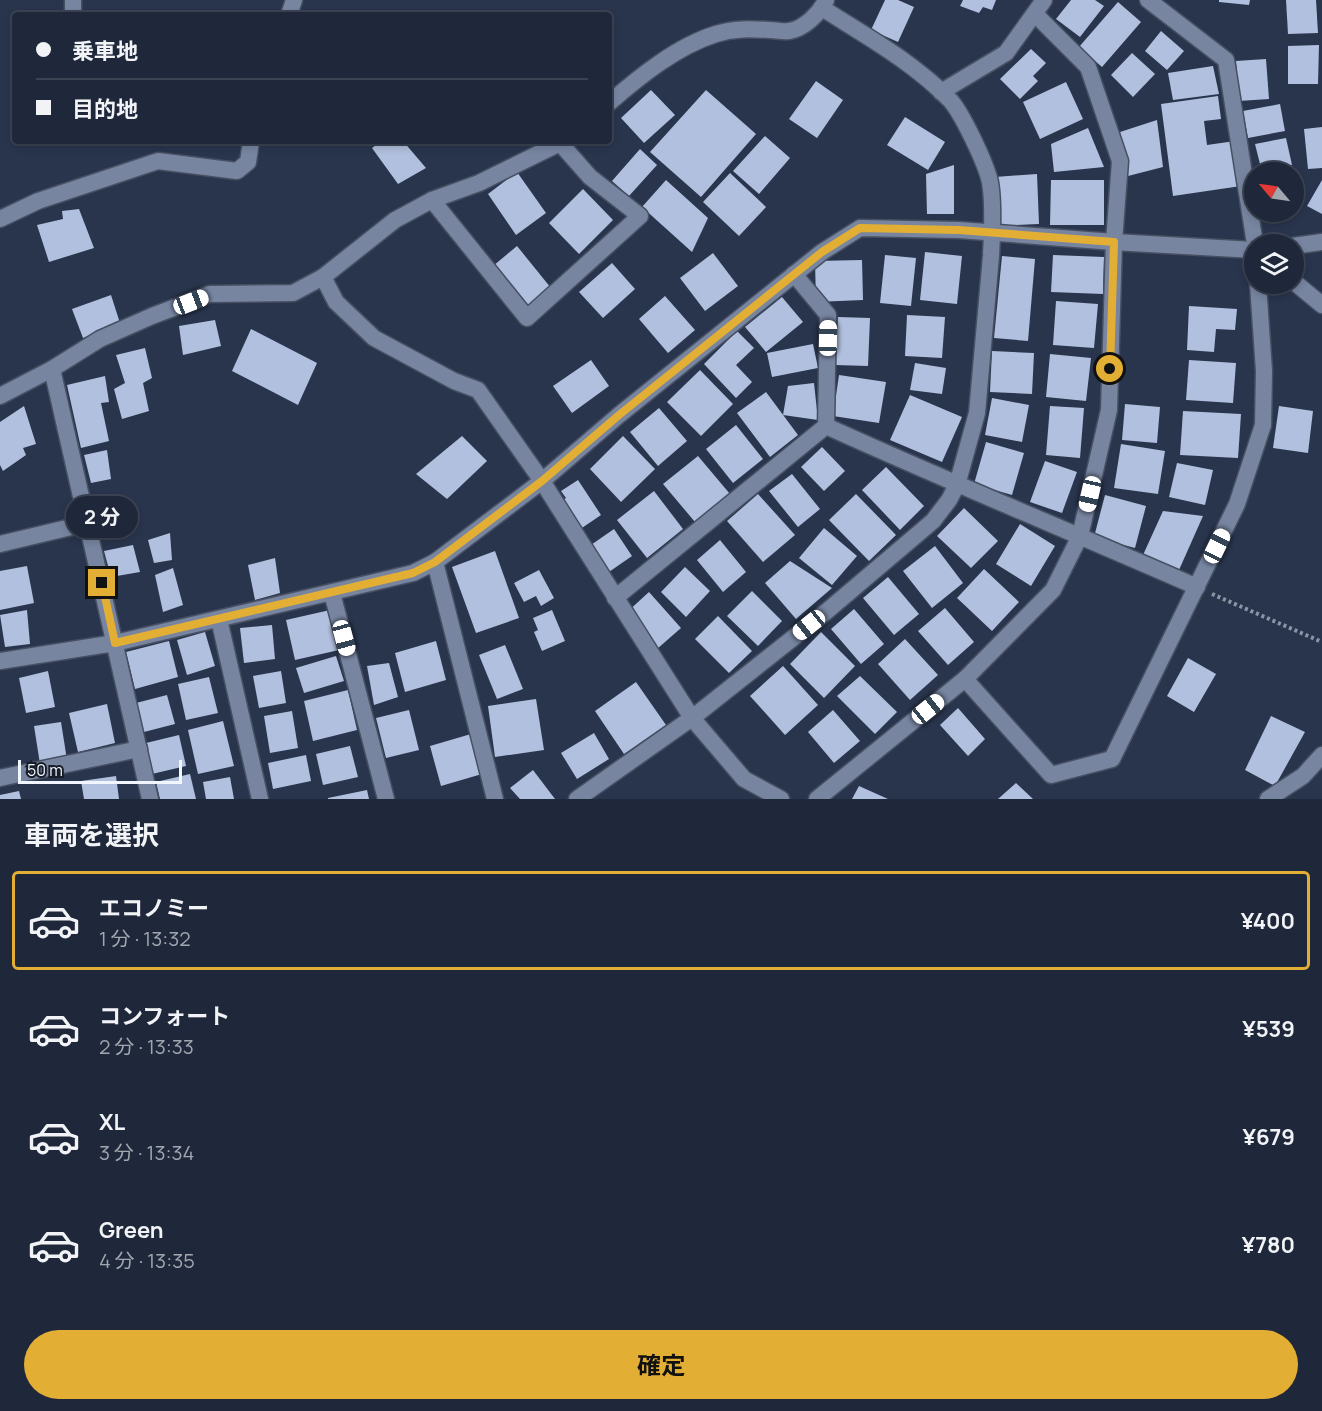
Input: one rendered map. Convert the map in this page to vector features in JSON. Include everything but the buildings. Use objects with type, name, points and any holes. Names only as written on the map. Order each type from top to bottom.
[{"type":"street","points":[[1148,0],[1226,60],[1253,234]]},
{"type":"street","points":[[577,799],[692,718],[827,610],[933,521],[949,500],[957,485],[977,413],[992,232],[989,179],[969,132],[951,101],[910,66],[824,4],[808,22],[790,32],[741,28],[715,34],[669,56],[634,81],[612,101]]},
{"type":"street","points":[[817,799],[965,679],[1053,590],[1080,536],[1108,410],[1114,242],[1120,161],[1088,67],[1039,7],[1006,53],[941,92]]},
{"type":"street","points":[[0,219],[38,201],[158,161],[237,171],[248,162],[251,144]]},
{"type":"street","points":[[0,396],[100,339],[210,294],[293,293],[323,277],[395,220],[432,200],[479,183],[558,144]]},
{"type":"street","points":[[432,200],[527,318],[639,216],[590,177],[564,144]]},
{"type":"street","points":[[0,661],[115,643],[413,573],[435,562],[542,481],[619,415],[794,274],[822,252],[860,228],[959,230],[1244,249]]},
{"type":"street","points":[[1304,244],[1322,242]]},
{"type":"street","points":[[615,598],[826,426],[828,315],[794,274]]},
{"type":"street","points":[[323,277],[336,302],[374,338],[454,381],[478,390],[542,481],[692,718],[744,779],[781,799]]},
{"type":"street","points":[[1304,290],[1322,305]]},
{"type":"street","points":[[965,679],[1051,775],[1112,759],[1237,504],[1263,425],[1264,371],[1259,294]]},
{"type":"street","points":[[51,369],[150,799]]},
{"type":"street","points":[[826,426],[957,485],[1197,587]]},
{"type":"street","points":[[0,544],[88,523]]},
{"type":"street","points":[[435,562],[495,799]]},
{"type":"street","points":[[332,592],[386,799]]},
{"type":"street","points":[[219,619],[260,799]]},
{"type":"street","points":[[0,778],[139,749]]},
{"type":"street","points":[[1268,799],[1303,776],[1322,755]]},
{"type":"path","points":[[1197,587],[1322,642]]},
{"type":"route","points":[[102,583],[115,643],[413,573],[435,562],[542,481],[619,415],[822,252],[860,228],[959,230],[1114,242],[1110,369]]}]
